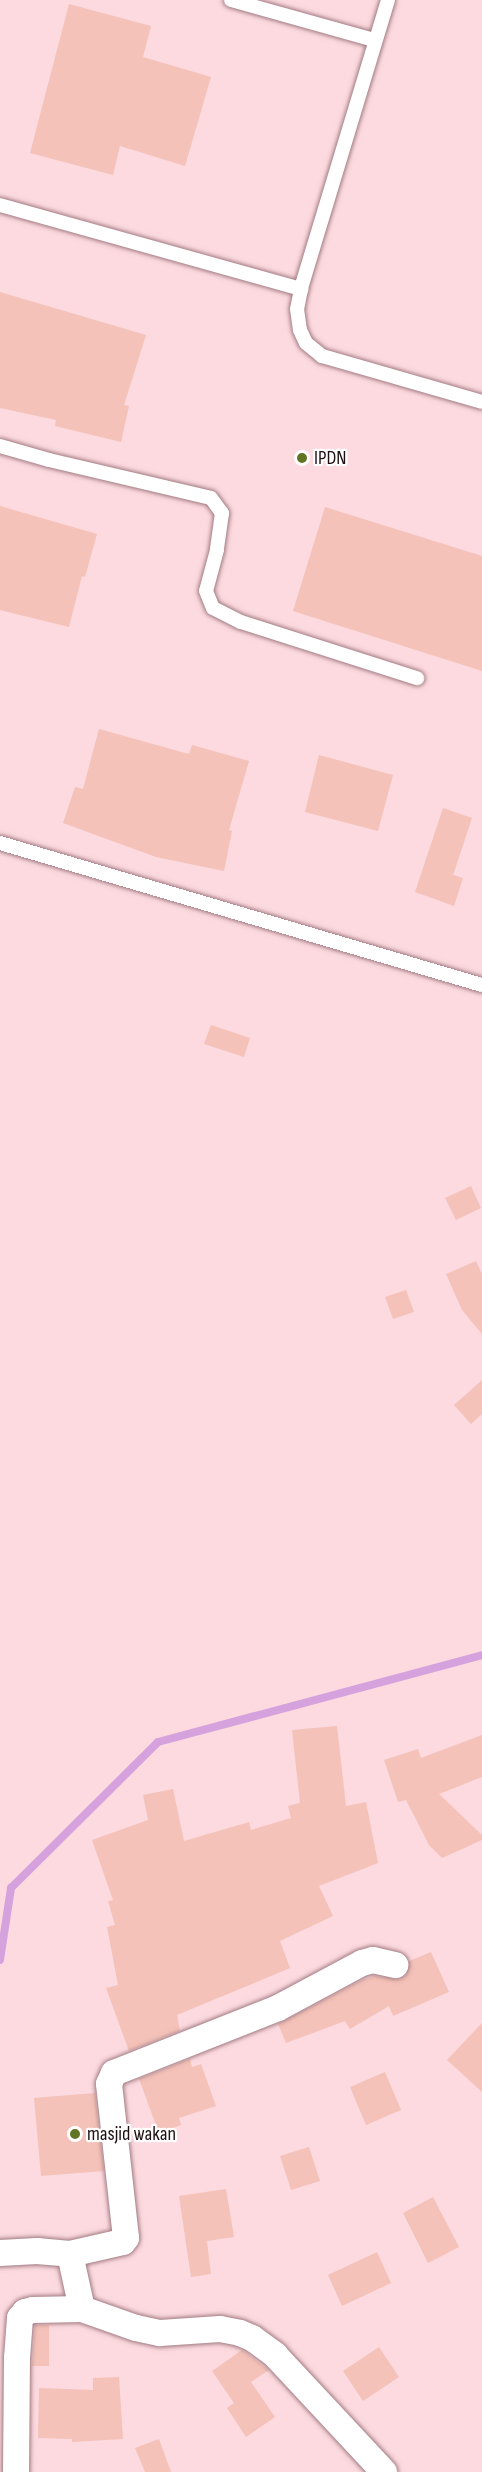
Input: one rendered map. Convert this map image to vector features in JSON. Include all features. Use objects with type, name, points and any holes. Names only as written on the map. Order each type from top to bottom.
[{"type":"street","points":[[0,2253],[37,2251],[70,2254],[123,2242],[126,2238],[110,2084],[114,2073],[278,2008],[362,1963],[373,1960],[395,1965]]},
{"type":"street","points":[[70,2254],[82,2309]]},
{"type":"street","points":[[16,2472],[16,2358],[20,2318],[25,2312],[33,2310],[82,2309],[153,2332],[220,2329],[252,2338],[275,2355],[384,2472]]},
{"type":"lane","points":[[231,0],[374,40]]},
{"type":"lane","points":[[388,0],[374,40],[301,289],[297,309],[300,330],[306,343],[322,356],[482,402]]},
{"type":"lane","points":[[0,205],[301,289]]},
{"type":"lane","points":[[0,446],[49,460],[211,498],[222,513],[217,550],[206,591],[213,608],[241,622],[417,678]]},
{"type":"lane","points":[[0,843],[482,985]]},
{"type":"building","points":[[69,4],[151,26],[143,57],[211,77],[185,166],[120,146],[113,175],[30,153]]},
{"type":"building","points":[[0,292],[146,335],[124,405],[129,406],[121,442],[55,426],[56,420],[0,408]]},
{"type":"building","points":[[0,506],[97,534],[85,577],[82,576],[69,627],[0,610]]},
{"type":"building","points":[[325,507],[482,556],[482,671],[293,611]]},
{"type":"building","points":[[99,729],[189,754],[192,745],[249,761],[229,830],[232,831],[224,871],[156,857],[63,823],[75,787],[83,789]]},
{"type":"building","points":[[319,755],[393,775],[378,831],[305,812]]},
{"type":"building","points":[[443,808],[472,818],[453,875],[463,878],[454,906],[415,892]]},
{"type":"building","points":[[211,1025],[250,1038],[244,1057],[204,1044]]},
{"type":"building","points":[[471,1186],[481,1208],[456,1220],[445,1198]]},
{"type":"building","points":[[476,1261],[482,1274],[482,1334],[462,1310],[446,1274]]},
{"type":"building","points":[[406,1290],[414,1312],[393,1319],[385,1297]]},
{"type":"building","points":[[482,1380],[482,1414],[471,1424],[454,1405]]},
{"type":"building","points":[[337,1726],[346,1806],[366,1802],[378,1863],[319,1886],[333,1916],[280,1941],[290,1968],[177,2015],[180,2031],[129,2051],[106,1988],[118,1985],[107,1927],[115,1925],[108,1901],[113,1900],[92,1840],[148,1820],[143,1795],[173,1789],[184,1841],[249,1822],[251,1830],[291,1818],[288,1806],[300,1803],[292,1730]]},
{"type":"building","points":[[482,1735],[482,1777],[439,1794],[482,1835],[482,1840],[442,1858],[429,1845],[406,1800],[398,1802],[384,1760],[418,1749],[421,1758]]},
{"type":"building","points":[[431,1952],[449,1992],[393,2016],[389,2006],[350,2029],[345,2021],[286,2043],[278,2024],[362,1980],[375,1976],[400,1979],[406,1975],[409,1961]]},
{"type":"building","points":[[482,2023],[482,2092],[447,2060]]},
{"type":"building","points":[[190,2059],[192,2067],[201,2064],[216,2106],[179,2118],[181,2125],[159,2133],[139,2079]]},
{"type":"building","points":[[385,2072],[401,2110],[366,2125],[350,2087]]},
{"type":"building","name":"masjid wakan","points":[[95,2093],[104,2171],[41,2176],[34,2098]]},
{"type":"building","points":[[309,2147],[320,2181],[291,2190],[280,2156]]},
{"type":"building","points":[[226,2189],[234,2237],[207,2241],[211,2274],[191,2277],[179,2196]]},
{"type":"building","points":[[433,2197],[459,2247],[428,2263],[403,2213]]},
{"type":"building","points":[[377,2252],[391,2283],[342,2306],[328,2275]]},
{"type":"building","points":[[35,2325],[49,2325],[49,2366],[32,2366]]},
{"type":"building","points":[[379,2347],[399,2377],[363,2401],[343,2371]]},
{"type":"building","points":[[242,2350],[269,2370],[251,2382],[275,2417],[246,2437],[227,2408],[234,2403],[212,2371]]},
{"type":"building","points":[[119,2377],[123,2439],[72,2442],[72,2439],[38,2438],[39,2388],[93,2390],[93,2378]]},
{"type":"building","points":[[159,2439],[171,2472],[145,2472],[135,2448]]},
{"type":"waterway","points":[[0,1960],[11,1888],[158,1742],[482,1655]]},
{"type":"place","name":"IPDN","points":[[302,458]]},
{"type":"place","name":"masjid wakan","points":[[75,2134]]}]
